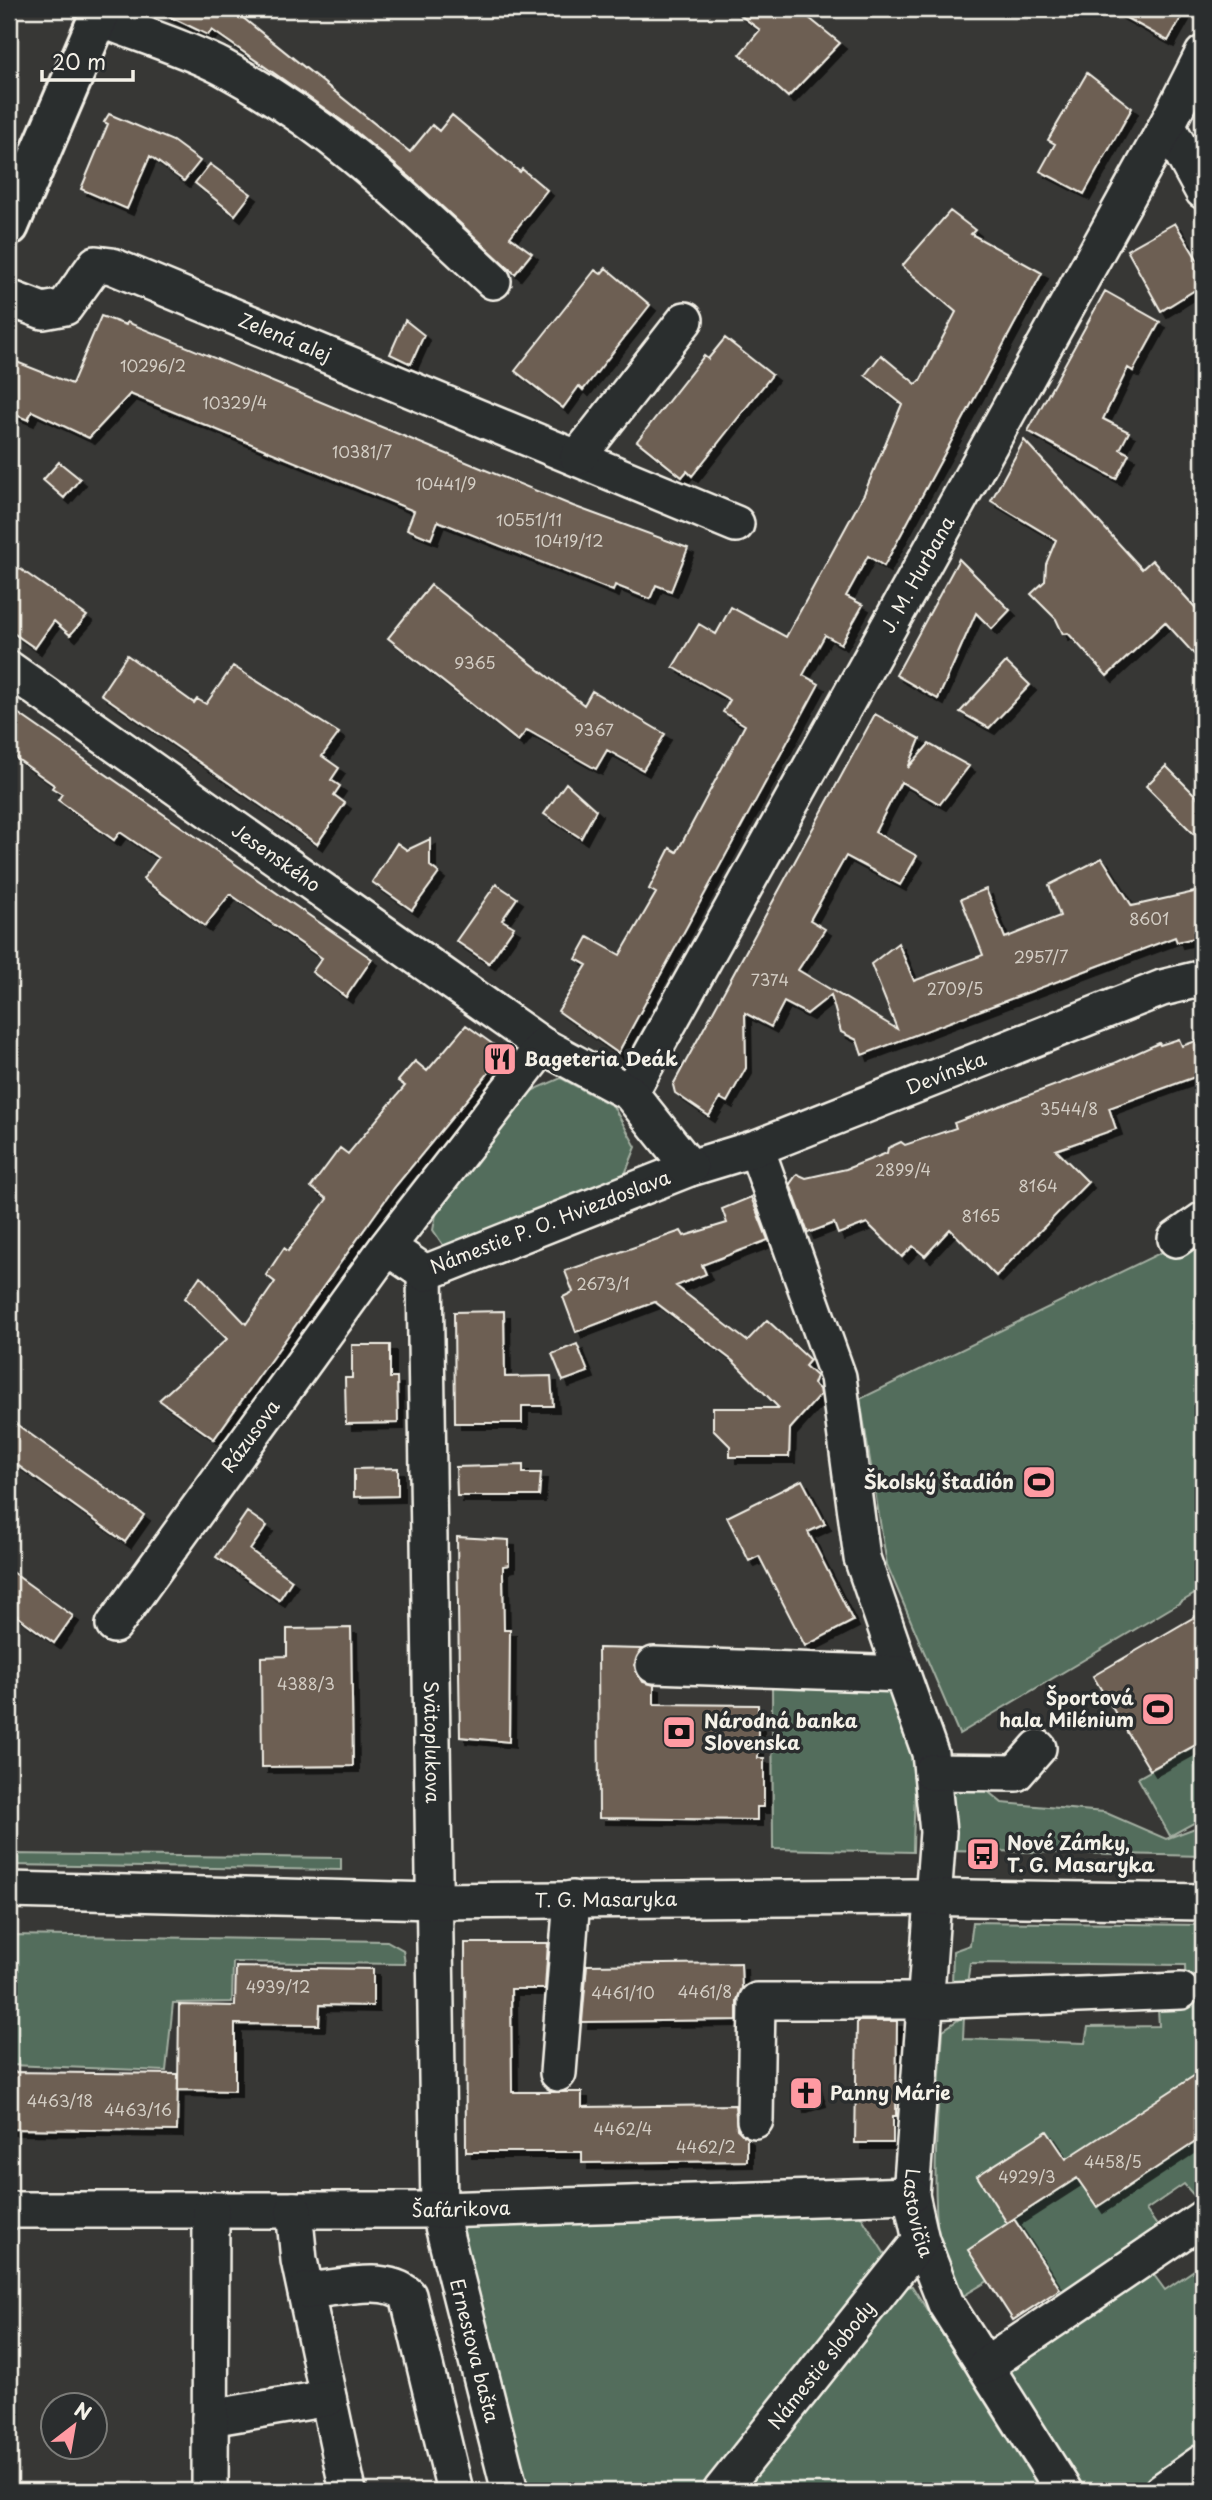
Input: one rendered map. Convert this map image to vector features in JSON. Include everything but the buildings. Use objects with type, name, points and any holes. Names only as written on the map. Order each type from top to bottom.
[{"type":"main road","points":[[9,226],[99,13]]},
{"type":"street","points":[[99,13],[219,66],[302,114],[377,172],[493,281]]},
{"type":"street","name":"J. M. Hurbana","points":[[630,1093],[1167,125],[1203,54]]},
{"type":"street","points":[[1167,125],[1203,191]]},
{"type":"street","name":"Zelená alej","points":[[9,298],[43,311],[65,307],[96,264],[112,266],[736,524]]},
{"type":"street","points":[[578,457],[685,320]]},
{"type":"street","name":"Jesenského","points":[[9,669],[542,1046]]},
{"type":"street","name":"Devínska","points":[[690,1168],[756,1148],[1162,988],[1203,978]]},
{"type":"street","points":[[387,1247],[542,1046]]},
{"type":"street","name":"Námestie P. O. Hviezdoslava","points":[[387,1247],[425,1273],[690,1168],[630,1093],[542,1046]]},
{"type":"street","name":"Lastovičia","points":[[756,1148],[838,1377],[862,1558],[930,1753],[938,1832],[911,2195],[921,2240],[946,2304],[1064,2491]]},
{"type":"street","name":"Rázusova","points":[[114,1625],[387,1247]]},
{"type":"street","name":"Svätoplukova","points":[[425,1273],[439,2210]]},
{"type":"street","points":[[654,1665],[902,1674]]},
{"type":"street","points":[[932,1772],[1016,1773],[1038,1748]]},
{"type":"street","name":"T. G. Masaryka","points":[[9,1890],[435,1901],[934,1897],[1203,1902]]},
{"type":"street","points":[[558,2073],[572,1899]]},
{"type":"street","points":[[755,2120],[757,2001],[927,2001],[1181,1992]]},
{"type":"street","name":"Šafárikova","points":[[9,2210],[439,2210],[911,2195]]},
{"type":"street","points":[[210,2491],[211,2210]]},
{"type":"street","points":[[294,2210],[306,2291],[348,2491]]},
{"type":"street","name":"Ernestova bašta","points":[[439,2210],[510,2491]]},
{"type":"street","points":[[985,2366],[1203,2218]]},
{"type":"street","name":"Námestie slobody","points":[[721,2491],[921,2240]]},
{"type":"street","points":[[306,2291],[375,2285],[399,2287],[408,2295],[455,2491]]},
{"type":"street","points":[[210,2417],[328,2398]]},
{"type":"street","points":[[1162,2491],[1203,2462]]},
{"type":"green space","points":[[561,1078],[613,1106],[636,1147],[623,1179],[447,1251],[433,1230],[438,1204],[529,1092]]},
{"type":"green space","name":"Školský štadión","points":[[1203,1232],[1203,1589],[959,1734],[887,1565],[860,1399]]},
{"type":"green space","points":[[772,1685],[884,1685],[897,1702],[912,1742],[915,1787],[913,1852],[773,1849]]},
{"type":"green space","points":[[1195,1746],[1203,1763],[1203,1818],[1170,1836],[1138,1778]]},
{"type":"green space","points":[[942,1780],[979,1784],[1002,1803],[1104,1812],[1166,1839],[1203,1825],[1203,1856],[946,1850]]},
{"type":"green space","points":[[9,1854],[341,1858],[341,1870],[9,1865]]},
{"type":"green space","points":[[973,1922],[1203,1925],[1203,2206],[1184,2184],[1146,2210],[1163,2234],[1059,2303],[1028,2257],[958,2299],[947,2278],[936,2211],[937,2130],[943,2030],[964,2016],[963,2039],[1085,2043],[1088,2027],[1159,2026],[1158,2009],[1186,2004],[1185,1965],[970,1963],[967,1985],[952,1984],[953,1951],[970,1945]]},
{"type":"green space","points":[[9,1935],[387,1941],[403,1950],[405,1964],[233,1962],[232,2002],[173,2003],[166,2071],[9,2065]]},
{"type":"green space","points":[[854,2205],[891,2264],[721,2491],[510,2491],[439,2210]]},
{"type":"green space","points":[[1203,2264],[1203,2451],[1145,2491],[1077,2491],[1010,2393],[1012,2366],[1151,2271],[1165,2290]]},
{"type":"green space","points":[[912,2286],[1041,2491],[737,2491],[895,2290]]},
{"type":"place","name":"Bageteria Deák","points":[[500,1059]]},
{"type":"place","name":"Školský štadión","points":[[1039,1482]]},
{"type":"place","name":"Športová hala Milénium","points":[[1158,1709]]},
{"type":"place","name":"Národná banka Slovenska","points":[[679,1732]]},
{"type":"place","name":"Nové Zámky, T. G. Masaryka","points":[[983,1854]]},
{"type":"place","name":"Panny Márie","points":[[806,2093]]}]
